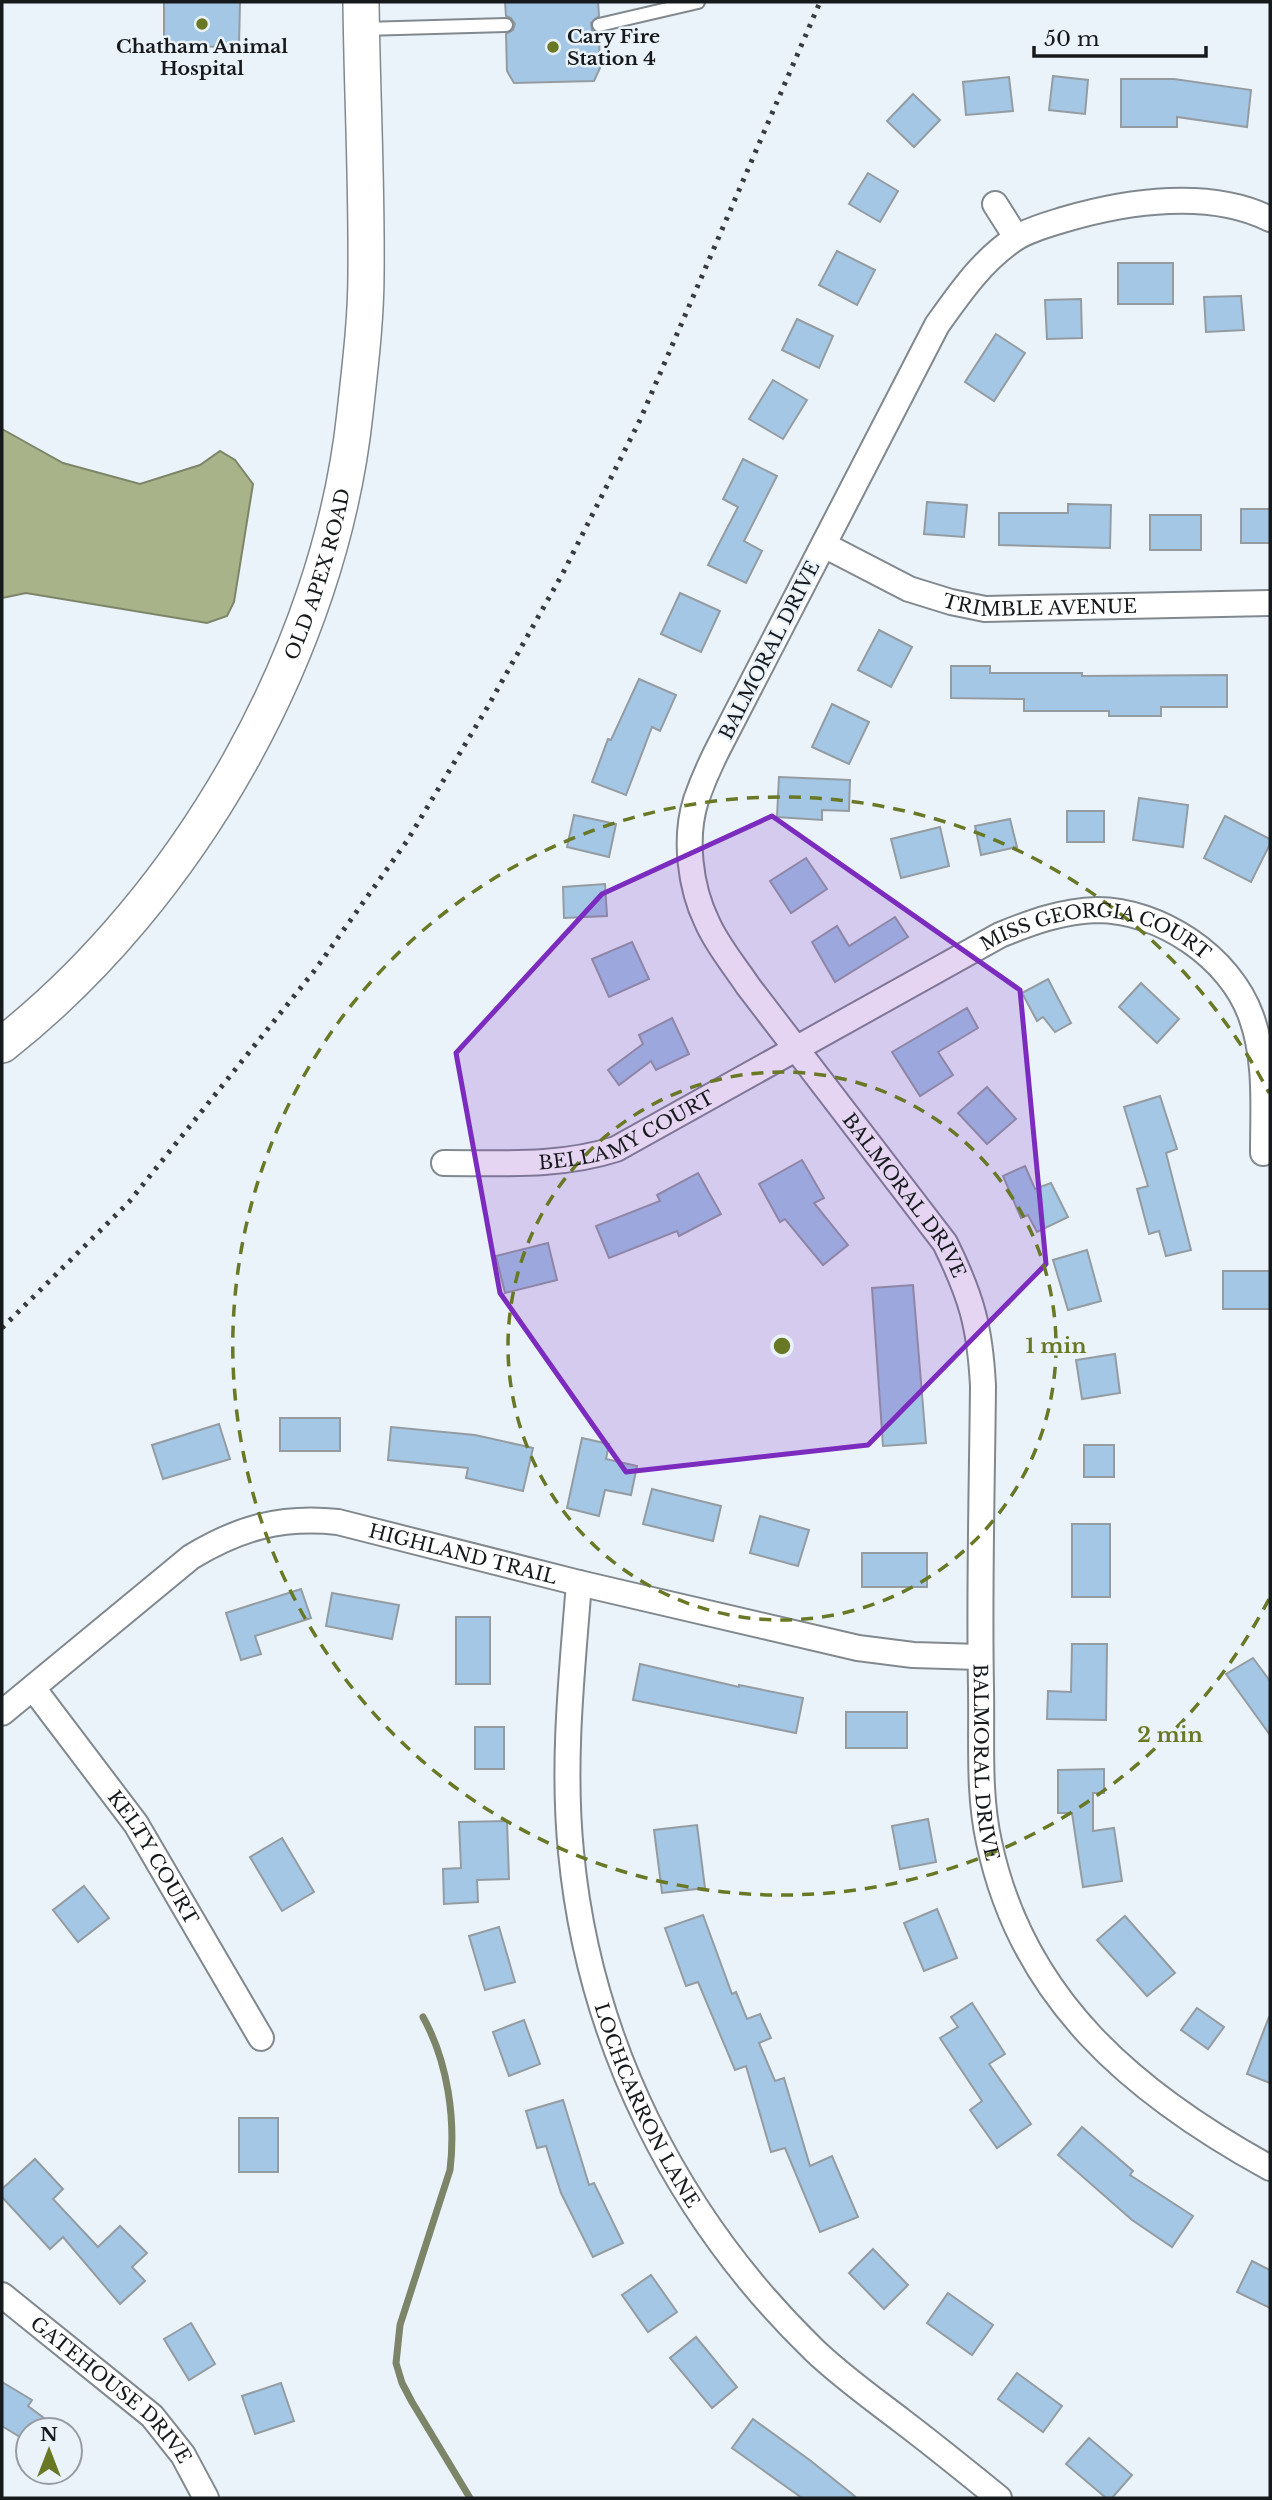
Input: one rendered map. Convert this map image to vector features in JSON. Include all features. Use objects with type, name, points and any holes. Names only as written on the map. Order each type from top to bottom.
[{"type":"main road","name":"OLD APEX ROAD","points":[[2,1045],[78,976],[146,902],[184,851],[218,800],[252,739],[302,628],[344,488],[355,415],[366,277],[361,15]]},
{"type":"street","name":"BALMORAL DRIVE","points":[[1270,219],[1234,208],[1200,202],[1159,201],[1127,204],[1052,223],[1017,237],[987,262],[937,325],[706,773],[695,803],[690,852],[694,880],[707,923],[747,986],[945,1243],[965,1283],[976,1320],[983,1386],[980,1657],[983,1788],[988,1840],[1010,1912],[1044,1978],[1072,2017],[1107,2055],[1182,2115],[1270,2168]]},
{"type":"street","points":[[995,204],[1017,237]]},
{"type":"street","name":"TRIMBLE AVENUE","points":[[824,545],[909,589],[985,609],[1270,603]]},
{"type":"street","name":"MISS GEORGIA COURT","points":[[795,1048],[824,1035],[1000,935],[1042,918],[1073,912],[1120,912],[1148,919],[1194,945],[1213,960],[1243,998],[1259,1044],[1264,1072],[1263,1153]]},
{"type":"street","name":"BELLAMY COURT","points":[[444,1163],[564,1161],[616,1149],[795,1048]]},
{"type":"street","name":"HIGHLAND TRAIL","points":[[2,1713],[191,1557],[218,1540],[250,1528],[310,1519],[338,1522],[579,1583],[858,1648],[913,1655],[980,1657]]},
{"type":"street","name":"LOCHCARRON LANE","points":[[579,1583],[569,1711],[568,1800],[571,1852],[582,1931],[600,2006],[639,2106],[693,2203],[743,2271],[793,2328],[816,2352],[857,2386],[999,2498]]},
{"type":"street","name":"KELTY COURT","points":[[33,1688],[136,1824],[261,2038]]},
{"type":"street","name":"GATEHOUSE DRIVE","points":[[2,2295],[152,2416],[183,2455],[206,2498]]},
{"type":"lane","points":[[599,25],[698,2]]},
{"type":"lane","points":[[361,15],[506,25]]},
{"type":"highlighted area","points":[[772,816],[1020,990],[1046,1264],[868,1445],[626,1472],[500,1293],[456,1053],[602,894]]},
{"type":"shaded area","points":[[2,429],[63,463],[140,484],[200,465],[220,451],[235,460],[253,484],[234,602],[227,616],[207,623],[26,593],[2,598]]},
{"type":"building","name":"Chatham Animal Hospital","points":[[164,2],[240,2],[239,47],[164,46]]},
{"type":"building","name":"Cary Fire Station 4","points":[[505,2],[598,2],[599,16],[591,23],[592,30],[599,34],[600,68],[594,81],[514,83],[507,71],[506,34],[513,30],[515,24],[506,16]]},
{"type":"building","points":[[1053,76],[1088,80],[1085,114],[1049,110]]},
{"type":"building","points":[[1009,77],[1013,111],[966,115],[963,82]]},
{"type":"building","points":[[1121,79],[1174,79],[1251,90],[1247,127],[1177,117],[1177,127],[1121,127]]},
{"type":"building","points":[[913,94],[940,120],[914,147],[887,121]]},
{"type":"building","points":[[868,173],[898,191],[880,222],[849,204]]},
{"type":"building","points":[[837,251],[875,270],[857,305],[819,285]]},
{"type":"building","points":[[1118,263],[1173,263],[1173,304],[1118,304]]},
{"type":"building","points":[[1241,296],[1244,330],[1206,332],[1204,297]]},
{"type":"building","points":[[1081,299],[1082,338],[1047,339],[1045,300]]},
{"type":"building","points":[[797,319],[833,336],[819,368],[782,350]]},
{"type":"building","points":[[996,334],[1025,353],[994,401],[965,382]]},
{"type":"building","points":[[773,380],[807,400],[783,439],[749,419]]},
{"type":"building","points":[[743,459],[777,476],[744,541],[762,551],[746,583],[708,565],[738,507],[723,499]]},
{"type":"building","points":[[927,502],[967,505],[964,537],[924,534]]},
{"type":"building","points":[[1068,504],[1111,505],[1110,548],[999,545],[999,513],[1068,513]]},
{"type":"building","points":[[1241,509],[1270,509],[1270,543],[1241,543]]},
{"type":"building","points":[[1150,515],[1201,515],[1201,550],[1150,550]]},
{"type":"building","points":[[680,593],[720,611],[701,652],[661,634]]},
{"type":"building","points":[[879,630],[912,647],[891,687],[858,670]]},
{"type":"building","points":[[951,666],[990,666],[990,673],[1082,673],[1082,676],[1227,675],[1227,707],[1161,707],[1161,716],[1109,716],[1109,711],[1024,711],[1024,699],[951,698]]},
{"type":"building","points":[[639,679],[676,695],[660,731],[652,727],[626,795],[592,782],[608,739],[611,740]]},
{"type":"building","points":[[832,704],[869,722],[849,764],[812,747]]},
{"type":"building","points":[[779,777],[850,780],[849,811],[822,810],[822,820],[777,817]]},
{"type":"building","points":[[1139,798],[1188,805],[1183,847],[1133,840]]},
{"type":"building","points":[[1067,811],[1104,811],[1104,842],[1067,842]]},
{"type":"building","points":[[574,815],[616,824],[609,857],[567,847]]},
{"type":"building","points":[[1225,816],[1270,839],[1251,882],[1204,858]]},
{"type":"building","points":[[1010,819],[1017,847],[981,855],[975,826]]},
{"type":"building","points":[[940,827],[949,866],[901,878],[891,839]]},
{"type":"building","points":[[806,858],[827,889],[791,913],[770,881]]},
{"type":"building","points":[[605,884],[607,916],[564,918],[563,887]]},
{"type":"building","points":[[895,917],[908,937],[835,982],[812,942],[837,926],[849,946]]},
{"type":"building","points":[[632,942],[649,979],[609,997],[592,959]]},
{"type":"building","points":[[1048,979],[1071,1023],[1055,1032],[1043,1017],[1037,1021],[1022,993]]},
{"type":"building","points":[[1141,983],[1179,1019],[1157,1043],[1119,1007]]},
{"type":"building","points":[[967,1008],[978,1028],[938,1052],[953,1075],[920,1096],[892,1052]]},
{"type":"building","points":[[672,1018],[689,1054],[656,1070],[651,1061],[619,1085],[608,1070],[643,1044],[639,1035]]},
{"type":"building","points":[[987,1087],[1016,1119],[987,1144],[958,1113]]},
{"type":"building","points":[[1160,1096],[1177,1149],[1166,1153],[1191,1250],[1166,1256],[1159,1231],[1149,1234],[1137,1189],[1148,1186],[1124,1107]]},
{"type":"building","points":[[802,1160],[824,1198],[814,1203],[848,1245],[823,1265],[785,1219],[780,1222],[759,1184]]},
{"type":"building","points":[[1025,1166],[1035,1189],[1051,1183],[1068,1217],[1037,1232],[1028,1215],[1021,1218],[1003,1176]]},
{"type":"building","points":[[698,1173],[721,1214],[679,1236],[677,1231],[609,1258],[596,1226],[660,1201],[657,1195]]},
{"type":"building","points":[[548,1243],[557,1280],[505,1293],[496,1256]]},
{"type":"building","points":[[1087,1250],[1101,1301],[1068,1310],[1053,1260]]},
{"type":"building","points":[[1223,1271],[1270,1271],[1270,1309],[1223,1309]]},
{"type":"building","points":[[913,1285],[926,1443],[883,1446],[872,1288]]},
{"type":"building","points":[[1115,1354],[1120,1393],[1082,1399],[1076,1360]]},
{"type":"building","points":[[280,1418],[340,1418],[340,1451],[280,1451]]},
{"type":"building","points":[[219,1424],[230,1459],[163,1479],[152,1445]]},
{"type":"building","points":[[391,1427],[475,1435],[533,1448],[523,1491],[466,1478],[468,1468],[388,1460]]},
{"type":"building","points":[[582,1438],[609,1444],[606,1459],[637,1466],[631,1495],[605,1490],[599,1516],[567,1508]]},
{"type":"building","points":[[1084,1445],[1114,1445],[1114,1477],[1084,1477]]},
{"type":"building","points":[[652,1489],[721,1506],[713,1541],[643,1524]]},
{"type":"building","points":[[760,1516],[809,1530],[798,1566],[750,1553]]},
{"type":"building","points":[[1072,1524],[1110,1524],[1110,1597],[1072,1597]]},
{"type":"building","points":[[862,1553],[927,1553],[927,1587],[862,1587]]},
{"type":"building","points":[[301,1589],[311,1618],[255,1636],[261,1654],[241,1660],[226,1613]]},
{"type":"building","points":[[332,1593],[399,1605],[392,1639],[326,1626]]},
{"type":"building","points":[[456,1617],[490,1617],[490,1684],[456,1684]]},
{"type":"building","points":[[1072,1644],[1107,1644],[1106,1720],[1047,1719],[1048,1691],[1071,1692]]},
{"type":"building","points":[[1253,1658],[1270,1681],[1270,1735],[1226,1674]]},
{"type":"building","points":[[640,1664],[739,1687],[803,1698],[796,1733],[633,1700]]},
{"type":"building","points":[[846,1712],[907,1712],[907,1748],[846,1748]]},
{"type":"building","points":[[475,1727],[504,1727],[504,1769],[475,1769]]},
{"type":"building","points":[[1104,1769],[1104,1793],[1093,1793],[1093,1831],[1114,1828],[1122,1881],[1083,1887],[1072,1813],[1058,1813],[1058,1770]]},
{"type":"building","points":[[928,1819],[936,1862],[900,1869],[892,1826]]},
{"type":"building","points":[[507,1821],[509,1879],[477,1880],[478,1902],[444,1904],[443,1869],[461,1868],[459,1822]]},
{"type":"building","points":[[697,1825],[705,1888],[662,1893],[654,1830]]},
{"type":"building","points":[[282,1838],[314,1892],[282,1911],[250,1857]]},
{"type":"building","points":[[84,1886],[109,1918],[78,1942],[53,1910]]},
{"type":"building","points":[[937,1909],[957,1958],[924,1971],[904,1923]]},
{"type":"building","points":[[703,1915],[732,1994],[736,1992],[747,2019],[760,2014],[771,2038],[759,2043],[775,2081],[784,2078],[810,2166],[832,2156],[858,2217],[820,2232],[785,2148],[771,2152],[746,2066],[735,2070],[698,1982],[686,1986],[665,1928]]},
{"type":"building","points":[[1125,1916],[1175,1973],[1147,1996],[1097,1940]]},
{"type":"building","points":[[499,1927],[515,1982],[485,1990],[469,1936]]},
{"type":"building","points":[[972,2003],[1005,2054],[989,2064],[1031,2124],[997,2148],[970,2110],[982,2101],[940,2038],[958,2027],[951,2017]]},
{"type":"building","points":[[1197,2008],[1224,2027],[1208,2049],[1181,2030]]},
{"type":"building","points":[[1270,2017],[1270,2083],[1247,2074]]},
{"type":"building","points":[[524,2020],[540,2064],[509,2076],[493,2032]]},
{"type":"building","points":[[563,2100],[589,2185],[594,2183],[623,2243],[593,2257],[561,2193],[546,2146],[537,2148],[526,2111]]},
{"type":"building","points":[[239,2118],[278,2118],[278,2172],[239,2172]]},
{"type":"building","points":[[1082,2127],[1133,2171],[1130,2175],[1193,2216],[1172,2247],[1132,2220],[1058,2155]]},
{"type":"building","points":[[35,2159],[63,2189],[53,2199],[98,2247],[120,2226],[147,2253],[132,2267],[145,2281],[120,2304],[63,2237],[50,2249],[2,2197],[2,2189]]},
{"type":"building","points":[[873,2249],[908,2285],[884,2309],[849,2273]]},
{"type":"building","points":[[1252,2261],[1270,2270],[1270,2308],[1237,2292]]},
{"type":"building","points":[[651,2275],[677,2312],[648,2332],[622,2295]]},
{"type":"building","points":[[948,2293],[993,2325],[972,2355],[927,2323]]},
{"type":"building","points":[[191,2323],[215,2364],[189,2380],[164,2339]]},
{"type":"building","points":[[696,2337],[737,2387],[712,2408],[670,2358]]},
{"type":"building","points":[[1017,2373],[1062,2406],[1043,2432],[998,2399]]},
{"type":"building","points":[[2,2382],[32,2400],[28,2406],[41,2416],[14,2416],[14,2433],[2,2426]]},
{"type":"building","points":[[281,2383],[294,2421],[255,2434],[242,2396]]},
{"type":"building","points":[[753,2419],[857,2498],[802,2498],[732,2448]]},
{"type":"building","points":[[1089,2438],[1132,2475],[1112,2498],[1106,2498],[1066,2464]]},
{"type":"waterway","points":[[423,2017],[432,2034],[444,2072],[451,2111],[452,2151],[450,2170],[400,2325],[396,2363],[412,2402],[470,2498]]},
{"type":"railway","points":[[2,1328],[129,1202],[315,970],[407,841],[487,708],[564,571],[640,420],[820,2]]},
{"type":"place","name":"Chatham Animal Hospital","points":[[202,24]]},
{"type":"place","name":"Cary Fire Station 4","points":[[553,47]]}]
